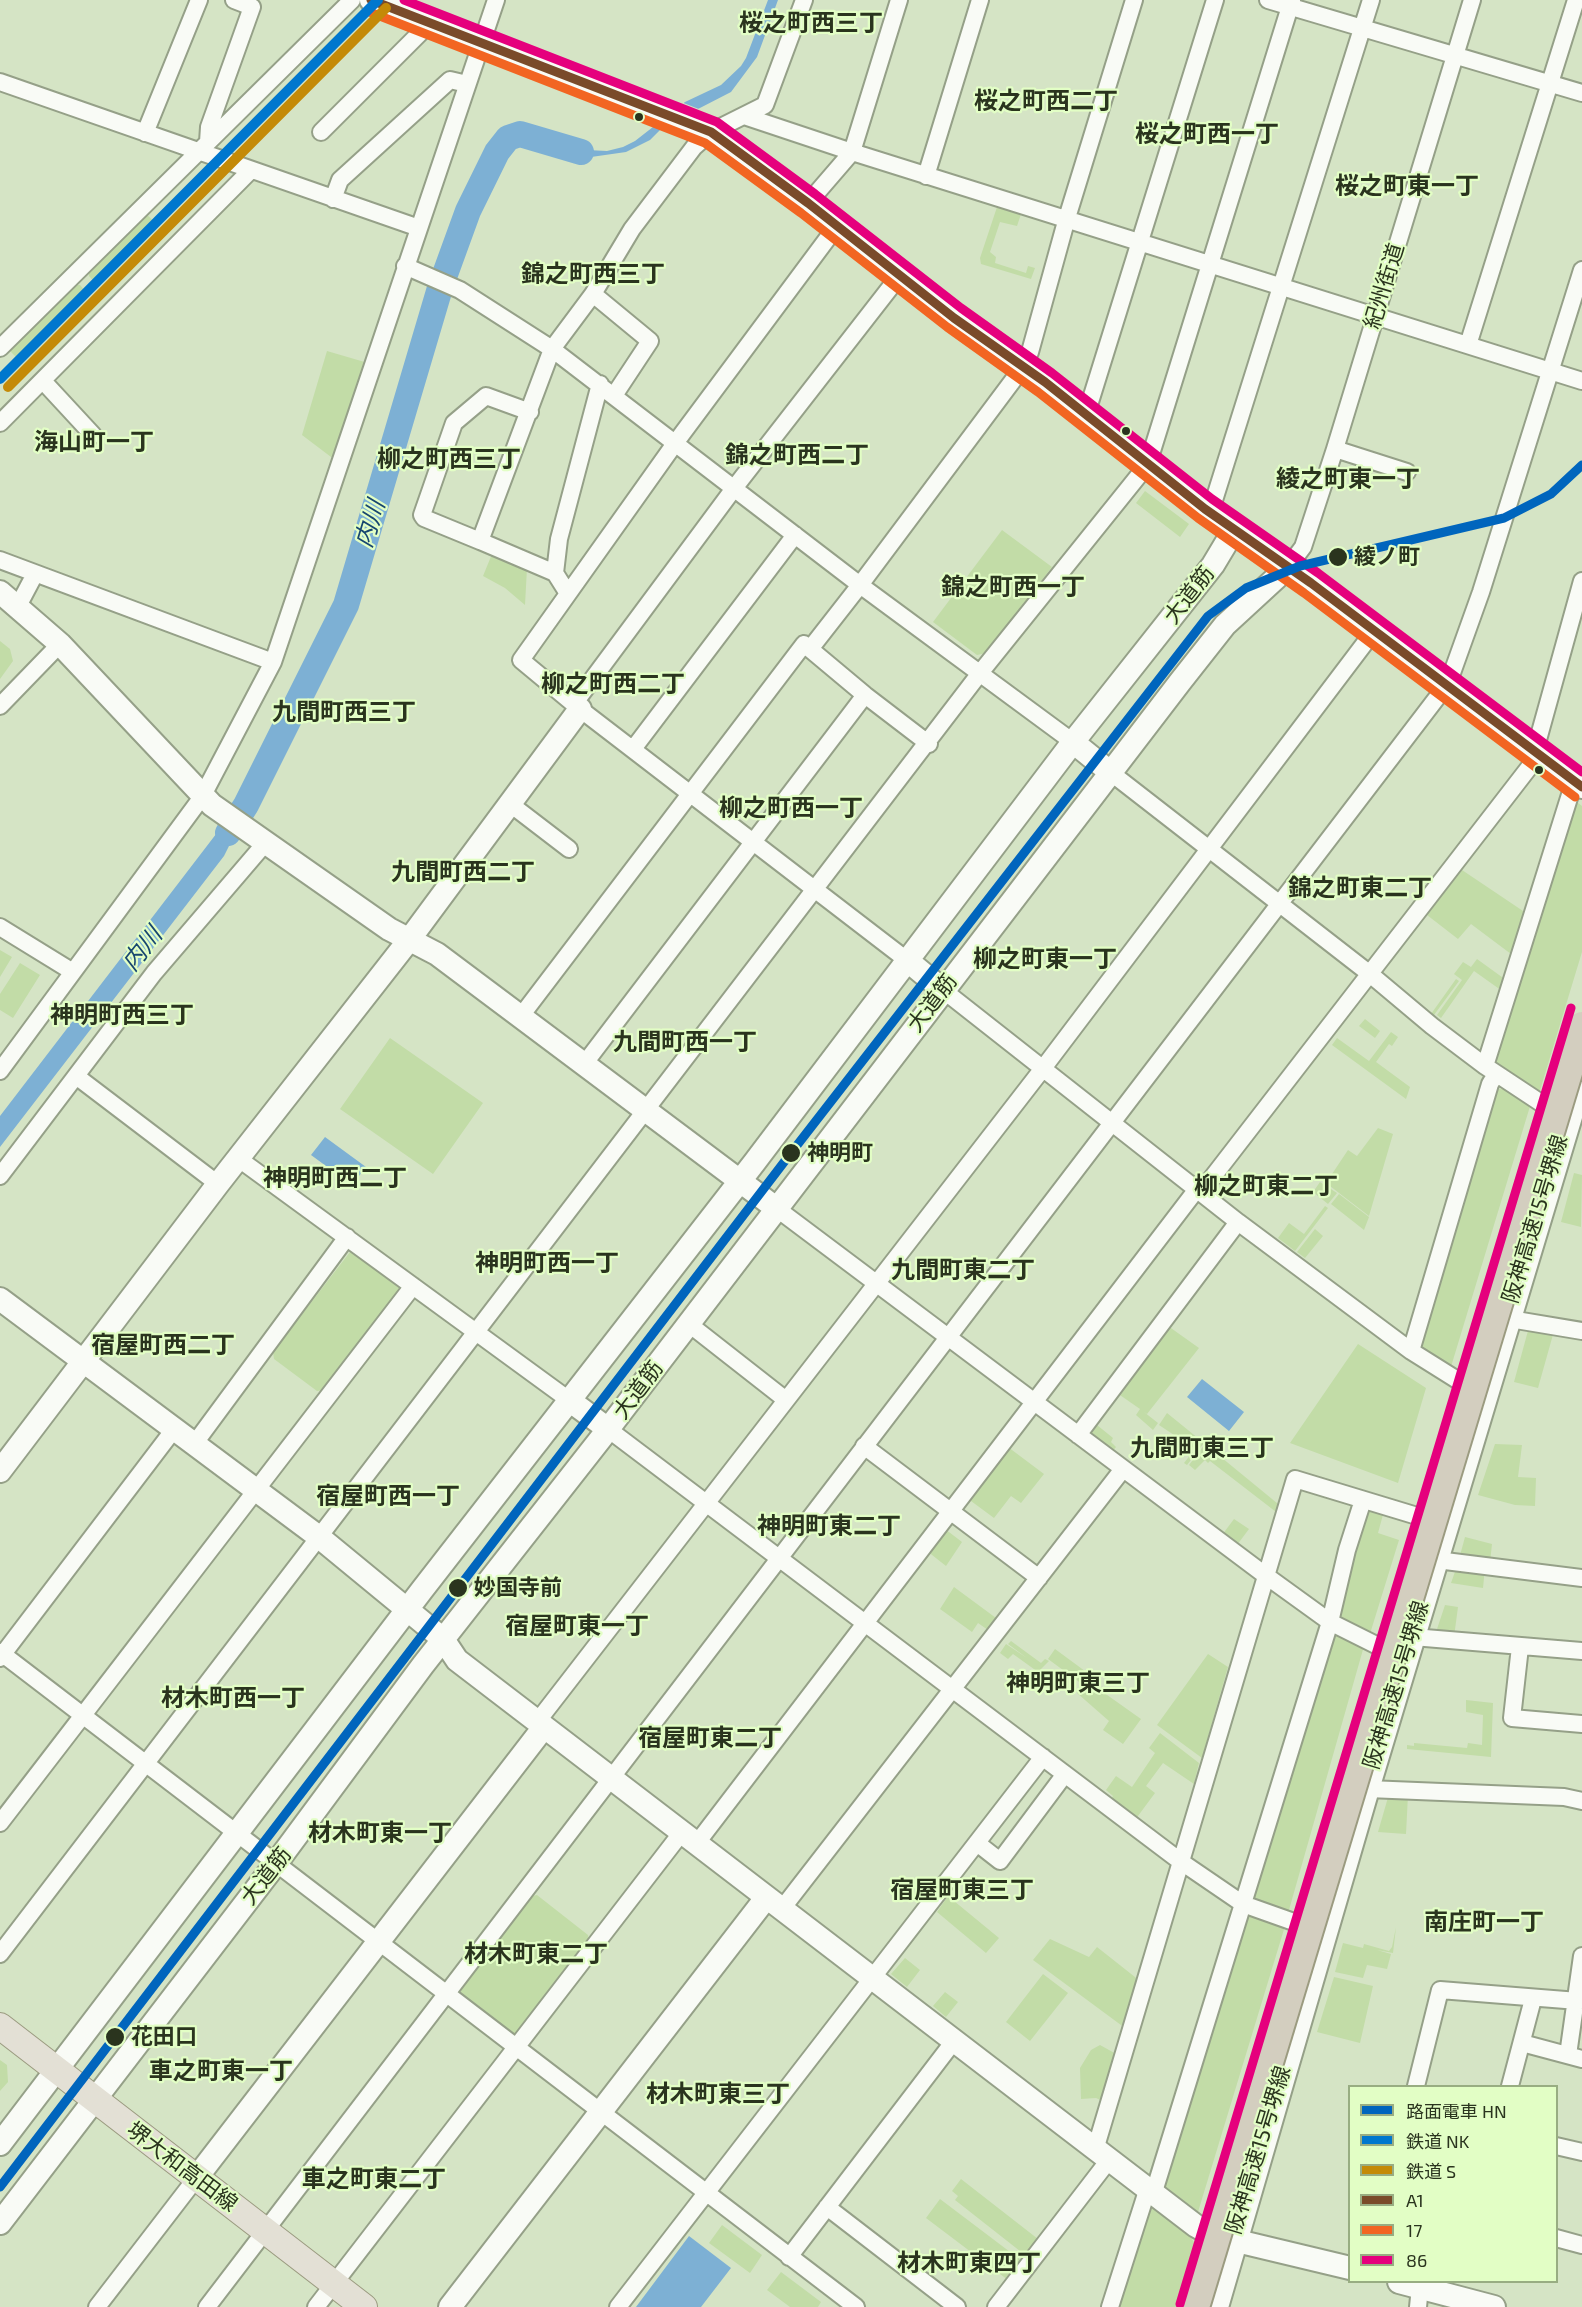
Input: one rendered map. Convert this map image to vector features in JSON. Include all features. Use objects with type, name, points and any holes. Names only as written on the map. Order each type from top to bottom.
[{"type":"highway","name":"阪神高速15号堺線","points":[[1193,2307],[1582,1026]]},
{"type":"highway","name":"阪神高速15号堺線","points":[[1211,2307],[1582,1062]]},
{"type":"main road","name":"堺大和高田線","points":[[0,2026],[364,2307]]},
{"type":"street","points":[[145,133],[199,0]]},
{"type":"street","points":[[203,147],[252,7],[234,0]]},
{"type":"street","points":[[0,348],[352,0]]},
{"type":"street","points":[[371,0],[701,128],[808,203],[954,318],[1023,367],[1210,513],[1446,684],[1578,785],[1490,1070],[1490,1084],[1411,1351]]},
{"type":"street","points":[[0,1071],[202,797],[273,662],[496,0]]},
{"type":"street","points":[[701,128],[744,116],[765,105],[804,0]]},
{"type":"street","points":[[808,203],[852,152],[899,0]]},
{"type":"street","points":[[926,176],[980,0]]},
{"type":"street","points":[[810,649],[1023,367],[1030,352],[1066,218],[1134,0]]},
{"type":"street","points":[[1086,416],[1215,0]]},
{"type":"street","points":[[1268,0],[1291,4],[1363,29],[1582,93]]},
{"type":"street","points":[[1210,513],[1371,0]]},
{"type":"street","name":"紀州街道","points":[[1287,567],[1303,547],[1335,449],[1472,0]]},
{"type":"street","points":[[1468,345],[1576,0]]},
{"type":"street","points":[[0,1954],[929,744],[981,673],[1148,464],[1291,4]]},
{"type":"street","points":[[321,132],[431,22]]},
{"type":"street","points":[[333,199],[340,180],[450,80],[467,84]]},
{"type":"street","points":[[0,82],[145,133],[203,147],[251,170],[419,228]]},
{"type":"street","points":[[744,116],[926,176],[1582,381]]},
{"type":"street","points":[[480,541],[552,349],[593,294],[632,229],[694,147],[701,128]]},
{"type":"street","points":[[0,423],[251,170]]},
{"type":"street","points":[[836,227],[676,441],[521,660],[577,706],[1044,1067],[1238,1222],[1411,1351],[1479,1391]]},
{"type":"street","points":[[405,266],[441,279],[460,290],[552,349],[615,394],[860,585],[1073,742],[1490,1070],[1553,1111]]},
{"type":"street","points":[[207,2307],[864,1446],[949,1339],[1112,1122],[1281,905],[1446,684],[1481,592],[1582,270]]},
{"type":"street","points":[[0,1471],[86,1361],[218,1184],[409,940],[735,487],[900,275]]},
{"type":"street","points":[[593,294],[650,341],[615,394]]},
{"type":"street","points":[[43,381],[93,435]]},
{"type":"street","points":[[555,573],[559,539],[600,384]]},
{"type":"street","points":[[530,412],[486,396],[454,423],[422,514],[424,518],[555,573],[567,592]]},
{"type":"street","points":[[1335,449],[1407,472]]},
{"type":"street","name":"大道筋","points":[[0,2144],[408,1609],[740,1181],[1073,742],[1213,565],[1234,530]]},
{"type":"street","points":[[633,749],[795,535]]},
{"type":"street","points":[[0,560],[273,662]]},
{"type":"street","name":"大道筋","points":[[0,2223],[277,1862],[444,1639],[608,1429],[1110,772],[1225,625],[1287,567]]},
{"type":"street","points":[[17,608],[35,574]]},
{"type":"street","points":[[316,2307],[516,2046],[865,1624],[1033,1402],[1370,974],[1531,765],[1582,581]]},
{"type":"street","points":[[0,592],[60,644],[202,797],[223,814],[389,929],[437,954],[1265,1575],[1330,1622],[1388,1652]]},
{"type":"street","points":[[97,2307],[377,1942],[708,1502],[1044,1067],[1374,631]]},
{"type":"street","points":[[0,706],[60,644]]},
{"type":"street","points":[[521,1016],[804,644],[929,744]]},
{"type":"street","points":[[585,1063],[865,695]]},
{"type":"street","points":[[508,803],[568,849]]},
{"type":"street","points":[[0,1176],[154,973],[261,839]]},
{"type":"street","points":[[0,927],[73,972]]},
{"type":"street","points":[[1217,2307],[1234,2240],[1437,1560],[1479,1391],[1553,1111],[1582,1011]]},
{"type":"street","points":[[76,1076],[218,1184]]},
{"type":"street","points":[[1193,2307],[1212,2235],[1427,1519],[1510,1319],[1580,1094]]},
{"type":"street","points":[[239,1159],[708,1502],[865,1624],[1180,1861],[1243,1904],[1305,1926]]},
{"type":"street","points":[[1078,1435],[1238,1222]]},
{"type":"street","points":[[195,1443],[347,1237]]},
{"type":"street","points":[[0,1824],[82,1714],[258,1491],[413,1286]]},
{"type":"street","points":[[0,1299],[319,1537],[444,1639],[457,1660],[1150,2193],[1212,2235],[1348,2268]]},
{"type":"street","points":[[1510,1319],[1582,1331]]},
{"type":"street","points":[[688,1324],[786,1400]]},
{"type":"street","points":[[175,1428],[1,1654],[277,1862],[377,1942],[447,1993],[856,2307]]},
{"type":"street","points":[[864,1446],[1039,1578]]},
{"type":"street","points":[[450,2307],[600,2111],[952,1688],[1123,1469]]},
{"type":"street","points":[[996,2307],[1102,2155],[1180,1861],[1295,1479],[1427,1519]]},
{"type":"street","points":[[1110,2307],[1150,2193],[1243,1904],[1330,1622],[1347,1550],[1363,1500]]},
{"type":"street","points":[[1437,1560],[1582,1578]]},
{"type":"street","points":[[1413,1637],[1582,1651]]},
{"type":"street","points":[[1520,1647],[1512,1718],[1582,1724]]},
{"type":"street","points":[[618,2307],[1043,1757]]},
{"type":"street","points":[[977,1843],[1000,1861],[1065,1774]]},
{"type":"street","points":[[1368,1788],[1564,1797],[1582,1801]]},
{"type":"street","points":[[1522,2043],[1575,2057],[1582,1956]]},
{"type":"street","points":[[1416,2085],[1440,1990],[1533,2000],[1578,2001]]},
{"type":"street","points":[[1510,2085],[1533,2000]]},
{"type":"street","points":[[789,2257],[954,2041]]},
{"type":"street","points":[[1558,2146],[1582,2152]]},
{"type":"street","points":[[827,2207],[957,2307]]},
{"type":"street","points":[[1558,2238],[1582,2245]]},
{"type":"street","points":[[1400,2283],[1419,2297],[1455,2289],[1494,2307]]},
{"type":"green space","points":[[998,204],[1022,211],[1017,226],[1000,222],[990,252],[996,257],[995,263],[1026,273],[1028,266],[1035,268],[1031,279],[981,264],[980,258]]},
{"type":"green space","points":[[145,213],[157,224],[96,284],[89,276],[89,270]]},
{"type":"green space","points":[[72,285],[80,285],[87,293],[21,362],[8,349]]},
{"type":"green space","points":[[327,351],[368,363],[335,460],[302,435]]},
{"type":"green space","points":[[1145,491],[1189,524],[1180,537],[1136,503]]},
{"type":"green space","points":[[1002,530],[1052,567],[986,653],[977,655],[933,622]]},
{"type":"green space","points":[[492,554],[527,568],[525,605],[505,588],[483,576]]},
{"type":"green space","points":[[0,641],[10,649],[13,661],[0,679]]},
{"type":"green space","points":[[1573,799],[1582,806],[1582,952],[1538,1097],[1493,1064]]},
{"type":"green space","points":[[1462,870],[1526,913],[1515,957],[1471,924],[1458,939],[1427,915]]},
{"type":"green space","points":[[0,950],[12,957],[0,977]]},
{"type":"green space","points":[[1477,959],[1506,980],[1505,993],[1474,971],[1441,1018],[1437,1015],[1462,980],[1454,974],[1463,962],[1471,967]]},
{"type":"green space","points":[[20,963],[40,975],[13,1018],[0,1010],[0,994]]},
{"type":"green space","points":[[1456,979],[1459,981],[1434,1015],[1431,1014]]},
{"type":"green space","points":[[1365,1019],[1380,1031],[1375,1038],[1359,1026]]},
{"type":"green space","points":[[1391,1032],[1398,1037],[1392,1046],[1389,1044],[1376,1062],[1410,1087],[1406,1099],[1332,1045],[1337,1038],[1369,1061]]},
{"type":"green space","points":[[390,1038],[483,1103],[433,1174],[340,1109]]},
{"type":"green space","points":[[1510,1088],[1531,1103],[1450,1370],[1421,1350],[1418,1342],[1496,1089]]},
{"type":"green space","points":[[1378,1128],[1393,1134],[1369,1216],[1326,1183],[1348,1150],[1357,1156]]},
{"type":"green space","points":[[1574,1173],[1582,1175],[1581,1227],[1561,1222]]},
{"type":"green space","points":[[1320,1182],[1337,1193],[1328,1204],[1313,1192]]},
{"type":"green space","points":[[1339,1194],[1369,1217],[1364,1230],[1331,1204]]},
{"type":"green space","points":[[1325,1206],[1328,1208],[1295,1251],[1278,1238],[1289,1223],[1304,1234]]},
{"type":"green space","points":[[1315,1229],[1323,1236],[1305,1258],[1297,1252]]},
{"type":"green space","points":[[357,1251],[399,1283],[401,1290],[324,1390],[317,1391],[274,1359],[273,1352],[350,1252]]},
{"type":"green space","points":[[1168,1326],[1199,1348],[1147,1414],[1144,1412],[1158,1423],[1153,1430],[1136,1415],[1140,1409],[1117,1393]]},
{"type":"green space","points":[[1529,1327],[1554,1331],[1538,1388],[1514,1382]]},
{"type":"green space","points":[[1358,1344],[1426,1388],[1398,1483],[1290,1443]]},
{"type":"green space","points":[[1167,1413],[1204,1443],[1187,1465],[1184,1463],[1195,1449],[1159,1425]]},
{"type":"green space","points":[[1097,1425],[1113,1438],[1111,1442],[1116,1447],[1111,1453],[1089,1435]]},
{"type":"green space","points":[[1205,1444],[1283,1508],[1280,1515],[1210,1461],[1208,1463],[1205,1460],[1195,1470],[1189,1465]]},
{"type":"green space","points":[[1495,1444],[1522,1445],[1518,1477],[1536,1478],[1535,1506],[1515,1505],[1478,1495]]},
{"type":"green space","points":[[1008,1447],[1044,1474],[1021,1503],[1011,1496],[994,1518],[971,1501],[971,1496]]},
{"type":"green space","points":[[1367,1505],[1384,1511],[1378,1533],[1399,1540],[1369,1637],[1335,1618]]},
{"type":"green space","points":[[1234,1519],[1249,1529],[1237,1545],[1222,1535]]},
{"type":"green space","points":[[945,1529],[962,1542],[946,1566],[927,1551]]},
{"type":"green space","points":[[1465,1537],[1492,1544],[1490,1562],[1459,1559]]},
{"type":"green space","points":[[1457,1566],[1485,1568],[1483,1588],[1451,1583]]},
{"type":"green space","points":[[954,1587],[996,1618],[988,1630],[978,1623],[972,1632],[940,1609]]},
{"type":"green space","points":[[1445,1605],[1458,1607],[1454,1637],[1435,1635]]},
{"type":"green space","points":[[1332,1629],[1364,1646],[1287,1917],[1251,1902]]},
{"type":"green space","points":[[1011,1641],[1041,1663],[1045,1659],[1049,1661],[1038,1672],[1013,1654],[1008,1659],[1000,1653],[1006,1644],[1027,1658],[1008,1644]]},
{"type":"green space","points":[[1055,1649],[1089,1674],[1086,1680],[1141,1719],[1123,1744],[1103,1730],[1109,1721],[1077,1693],[1085,1681],[1082,1684],[1048,1659]]},
{"type":"green space","points":[[1208,1654],[1228,1667],[1202,1758],[1157,1725]]},
{"type":"green space","points":[[1466,1700],[1493,1703],[1491,1757],[1407,1749],[1407,1745],[1414,1746],[1414,1743],[1467,1748],[1468,1743],[1482,1745],[1483,1715],[1466,1712]]},
{"type":"green space","points":[[1160,1733],[1199,1763],[1194,1784],[1163,1763],[1146,1786],[1155,1793],[1135,1820],[1110,1801],[1113,1796],[1106,1790],[1116,1776],[1132,1787],[1155,1753],[1149,1748]]},
{"type":"green space","points":[[1389,1794],[1408,1795],[1406,1834],[1378,1832]]},
{"type":"green space","points":[[537,1895],[588,1935],[589,1941],[518,2033],[512,2033],[461,1994],[460,1989],[532,1896]]},
{"type":"green space","points":[[948,1896],[999,1938],[986,1953],[937,1912]]},
{"type":"green space","points":[[1252,1913],[1285,1926],[1198,2212],[1162,2184],[1245,1916]]},
{"type":"green space","points":[[1396,1927],[1393,1953],[1377,1950],[1391,1954],[1387,1969],[1367,1965],[1363,1978],[1335,1972],[1343,1943],[1363,1948],[1364,1944],[1389,1951]]},
{"type":"green space","points":[[1050,1939],[1089,1957],[1097,1947],[1140,1981],[1125,2028],[1033,1960]]},
{"type":"green space","points":[[905,1958],[920,1970],[907,1987],[891,1974]]},
{"type":"green space","points":[[1043,1974],[1068,1993],[1030,2041],[1006,2022]]},
{"type":"green space","points":[[1334,1977],[1373,1986],[1360,2043],[1317,2032]]},
{"type":"green space","points":[[945,1992],[958,2002],[946,2017],[933,2006]]},
{"type":"green space","points":[[1100,2045],[1118,2055],[1105,2102],[1096,2098],[1081,2099],[1080,2068],[1091,2050]]},
{"type":"green space","points":[[0,2060],[7,2065],[8,2082],[0,2091]]},
{"type":"green space","points":[[961,2179],[1038,2239],[1025,2255],[955,2200],[958,2196],[952,2191]]},
{"type":"green space","points":[[940,2199],[1022,2261],[1008,2280],[926,2218]]},
{"type":"green space","points":[[1150,2205],[1191,2238],[1197,2246],[1180,2307],[1119,2307]]},
{"type":"green space","points":[[722,2225],[762,2255],[750,2273],[709,2243]]},
{"type":"green space","points":[[781,2272],[821,2302],[818,2307],[790,2307],[767,2290]]},
{"type":"water","points":[[768,0],[778,0],[757,57],[731,92],[663,127],[650,140],[626,152],[591,157],[547,145],[550,139],[587,150],[607,151],[623,147],[635,141],[685,102],[721,85],[746,58]]},
{"type":"water","points":[[244,804],[249,806],[224,856],[0,1147],[0,1116],[236,808]]},
{"type":"water","points":[[325,1137],[366,1167],[352,1185],[311,1155]]},
{"type":"water","points":[[1202,1379],[1244,1412],[1229,1431],[1187,1397]]},
{"type":"water","points":[[689,2236],[731,2268],[701,2307],[636,2307]]},
{"type":"pier","points":[[681,102],[704,111],[665,130],[651,124]]},
{"type":"waterway","name":"内川","points":[[228,833],[246,805],[346,605],[440,288],[468,211],[497,152],[508,138],[520,134],[581,152]]},
{"type":"tram line","name":"HN","points":[[0,2187],[791,1153],[1208,616],[1246,588],[1300,566],[1504,518],[1551,494],[1582,465]]},
{"type":"rail line","name":"NK","points":[[0,379],[378,0]]},
{"type":"rail line","name":"S","points":[[8,387],[386,8]]},
{"type":"transit line","name":"A1","points":[[371,0],[711,132],[808,203],[954,318],[1045,382],[1205,509],[1311,583],[1582,787]]},
{"type":"transit line","name":"86","points":[[404,0],[717,122],[815,194],[961,308],[1052,373],[1212,499],[1318,573],[1582,772]]},
{"type":"transit line","name":"17","points":[[367,11],[705,143],[801,213],[947,327],[1038,392],[1198,518],[1304,593],[1575,797]]},
{"type":"transit line","name":"86","points":[[1180,2304],[1571,1008]]},
{"type":"place","name":"綾ノ町","points":[[1338,557]]},
{"type":"place","name":"神明町","points":[[791,1153]]},
{"type":"place","name":"妙国寺前","points":[[458,1588]]},
{"type":"place","name":"花田口","points":[[115,2037]]},
{"type":"district","name":"桜之町西三丁","points":[[811,23]]},
{"type":"district","name":"桜之町西二丁","points":[[1046,101]]},
{"type":"district","name":"桜之町西一丁","points":[[1207,134]]},
{"type":"district","name":"桜之町東一丁","points":[[1407,186]]},
{"type":"district","name":"錦之町西三丁","points":[[593,274]]},
{"type":"district","name":"海山町一丁","points":[[94,442]]},
{"type":"district","name":"錦之町西二丁","points":[[797,455]]},
{"type":"district","name":"柳之町西三丁","points":[[449,459]]},
{"type":"district","name":"綾之町東一丁","points":[[1348,479]]},
{"type":"district","name":"錦之町西一丁","points":[[1013,587]]},
{"type":"district","name":"柳之町西二丁","points":[[613,684]]},
{"type":"district","name":"九間町西三丁","points":[[344,712]]},
{"type":"district","name":"柳之町西一丁","points":[[791,808]]},
{"type":"district","name":"九間町西二丁","points":[[463,872]]},
{"type":"district","name":"錦之町東二丁","points":[[1360,888]]},
{"type":"district","name":"柳之町東一丁","points":[[1045,959]]},
{"type":"district","name":"神明町西三丁","points":[[122,1015]]},
{"type":"district","name":"九間町西一丁","points":[[685,1042]]},
{"type":"district","name":"神明町西二丁","points":[[335,1178]]},
{"type":"district","name":"柳之町東二丁","points":[[1266,1186]]},
{"type":"district","name":"神明町西一丁","points":[[547,1263]]},
{"type":"district","name":"九間町東二丁","points":[[963,1270]]},
{"type":"district","name":"宿屋町西二丁","points":[[163,1345]]},
{"type":"district","name":"九間町東三丁","points":[[1202,1448]]},
{"type":"district","name":"宿屋町西一丁","points":[[388,1496]]},
{"type":"district","name":"神明町東二丁","points":[[829,1526]]},
{"type":"district","name":"宿屋町東一丁","points":[[577,1626]]},
{"type":"district","name":"神明町東三丁","points":[[1078,1683]]},
{"type":"district","name":"材木町西一丁","points":[[233,1698]]},
{"type":"district","name":"宿屋町東二丁","points":[[710,1738]]},
{"type":"district","name":"材木町東一丁","points":[[380,1833]]},
{"type":"district","name":"宿屋町東三丁","points":[[962,1890]]},
{"type":"district","name":"南庄町一丁","points":[[1484,1922]]},
{"type":"district","name":"材木町東二丁","points":[[536,1954]]},
{"type":"district","name":"車之町東一丁","points":[[221,2071]]},
{"type":"district","name":"材木町東三丁","points":[[718,2094]]},
{"type":"district","name":"車之町東二丁","points":[[374,2179]]},
{"type":"district","name":"材木町東四丁","points":[[969,2263]]}]
